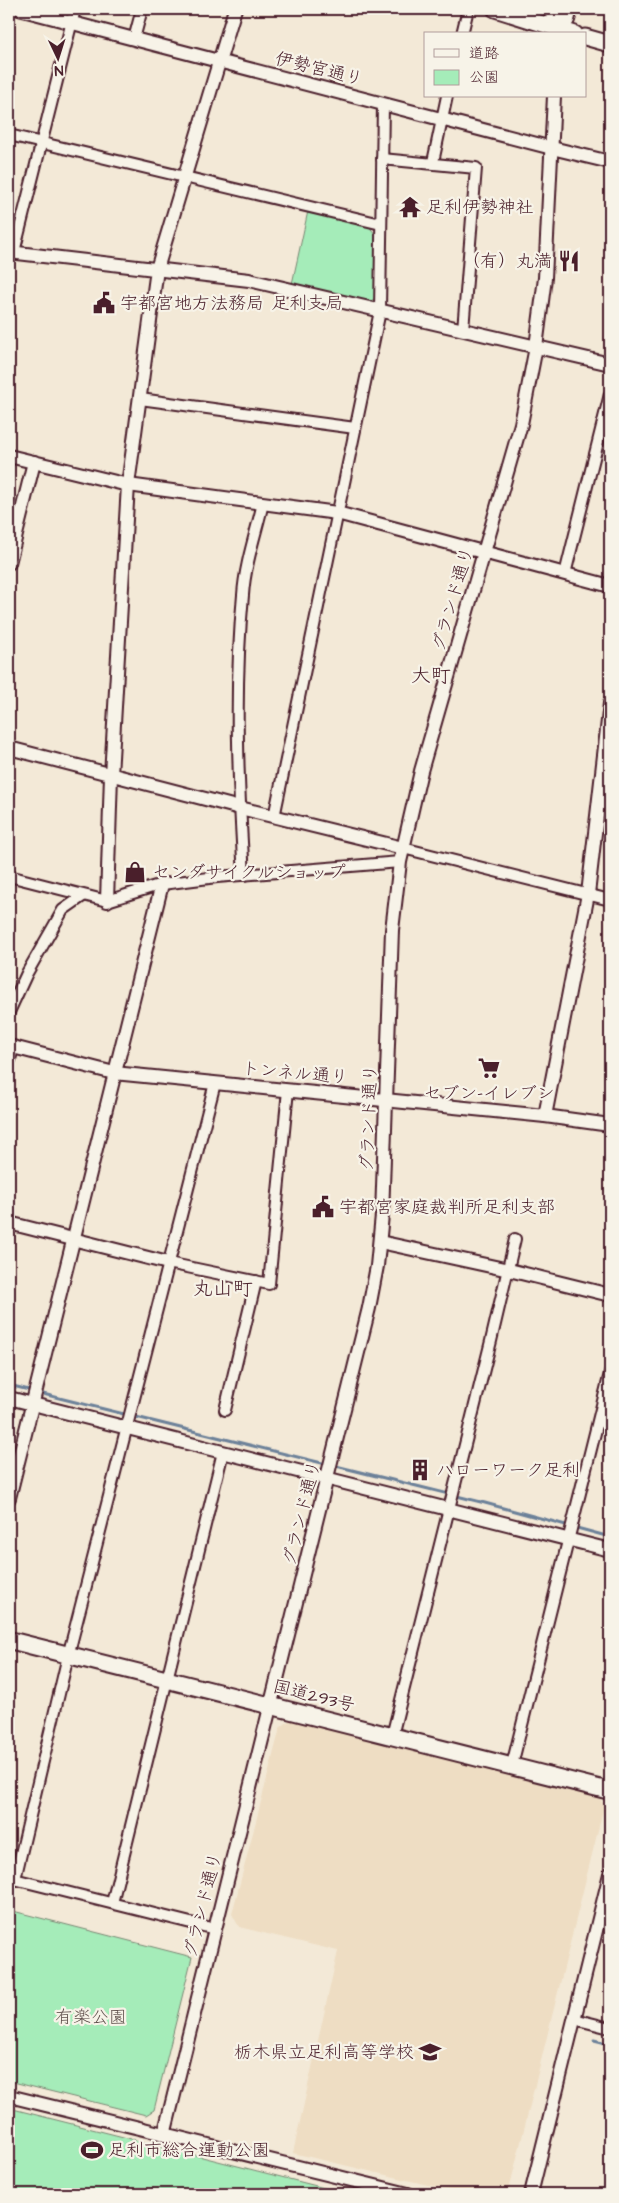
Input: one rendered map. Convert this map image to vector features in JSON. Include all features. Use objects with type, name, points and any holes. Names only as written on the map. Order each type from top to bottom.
[{"type":"highway","name":"国道293号","points":[[9,1640],[610,1791]]},
{"type":"main road","points":[[495,9],[557,31]]},
{"type":"main road","points":[[554,9],[553,14],[557,31]]},
{"type":"main road","points":[[557,31],[567,20],[570,9]]},
{"type":"main road","points":[[586,37],[610,44]]},
{"type":"street","name":"伊勢宮通り","points":[[19,9],[610,162]]},
{"type":"street","points":[[75,9],[11,252],[249,280],[610,364]]},
{"type":"street","points":[[134,39],[142,9]]},
{"type":"street","points":[[107,901],[111,775],[128,486],[158,269],[235,9]]},
{"type":"street","points":[[462,32],[468,9]]},
{"type":"street","points":[[433,162],[446,98]]},
{"type":"street","name":"グランド通り","points":[[164,2135],[272,1706],[369,1308],[380,1242],[392,930],[400,862],[427,752],[485,553],[520,424],[536,347],[545,278],[554,98]]},
{"type":"street","points":[[274,817],[380,311],[383,104]]},
{"type":"street","points":[[9,134],[381,224]]},
{"type":"street","points":[[382,159],[433,162],[476,168],[463,330]]},
{"type":"street","points":[[565,574],[610,394]]},
{"type":"street","points":[[140,399],[355,428]]},
{"type":"street","points":[[9,456],[128,486],[337,513],[610,586]]},
{"type":"street","points":[[9,564],[10,549],[34,462]]},
{"type":"street","points":[[244,875],[240,808],[238,693],[242,594],[263,503]]},
{"type":"street","points":[[545,1116],[588,894],[610,704]]},
{"type":"street","points":[[9,748],[274,817],[610,900]]},
{"type":"street","points":[[9,876],[107,901],[162,884],[400,862]]},
{"type":"street","points":[[9,1498],[162,884]]},
{"type":"street","points":[[9,1012],[27,973],[63,910],[83,896]]},
{"type":"street","points":[[9,1060],[10,1046]]},
{"type":"street","name":"トンネル通り","points":[[10,1046],[114,1073],[387,1099],[610,1125]]},
{"type":"street","points":[[215,1083],[12,1878],[215,1930]]},
{"type":"street","points":[[9,1223],[168,1263],[269,1284],[288,1090]]},
{"type":"street","points":[[392,1736],[509,1270],[515,1238]]},
{"type":"street","points":[[380,1242],[509,1270],[610,1295]]},
{"type":"street","points":[[225,1410],[256,1281]]},
{"type":"street","points":[[512,1765],[610,1373]]},
{"type":"street","points":[[9,1398],[610,1550]]},
{"type":"street","points":[[112,1903],[223,1452]]},
{"type":"street","points":[[530,2194],[610,1874]]},
{"type":"street","points":[[574,2019],[610,2028]]},
{"type":"street","points":[[9,2096],[408,2194]]},
{"type":"shaded area","name":"栃木県立足利高等学校","points":[[290,1720],[600,1798],[604,1806],[508,2194],[466,2194],[293,2153],[338,1951],[239,1927],[232,1914],[280,1728]]},
{"type":"green space","points":[[308,211],[368,225],[375,234],[375,298],[370,302],[292,284]]},
{"type":"green space","name":"有楽公園","points":[[13,1911],[192,1957],[154,2110],[146,2115],[9,2081],[9,1923]]},
{"type":"green space","name":"足利市総合運動公園","points":[[9,2108],[348,2194],[9,2194]]},
{"type":"waterway","points":[[9,1385],[33,1391]]},
{"type":"waterway","points":[[39,1393],[326,1464]]},
{"type":"waterway","points":[[332,1465],[485,1503],[610,1537]]},
{"type":"waterway","points":[[594,2040],[610,2044]]},
{"type":"place","name":"足利伊勢神社","points":[[410,207]]},
{"type":"place","name":"（有）丸満","points":[[569,261]]},
{"type":"place","name":"宇都宮地方法務局 足利支局","points":[[104,303]]},
{"type":"place","name":"センダサイクルショップ","points":[[135,872]]},
{"type":"place","name":"セブン-イレブン","points":[[489,1068]]},
{"type":"place","name":"宇都宮家庭裁判所足利支部","points":[[323,1207]]},
{"type":"place","name":"ハローワーク足利","points":[[420,1470]]},
{"type":"place","name":"栃木県立足利高等学校","points":[[430,2052]]},
{"type":"place","name":"足利市総合運動公園","points":[[92,2150]]},
{"type":"district","name":"大町","points":[[431,676]]},
{"type":"district","name":"丸山町","points":[[223,1289]]}]
